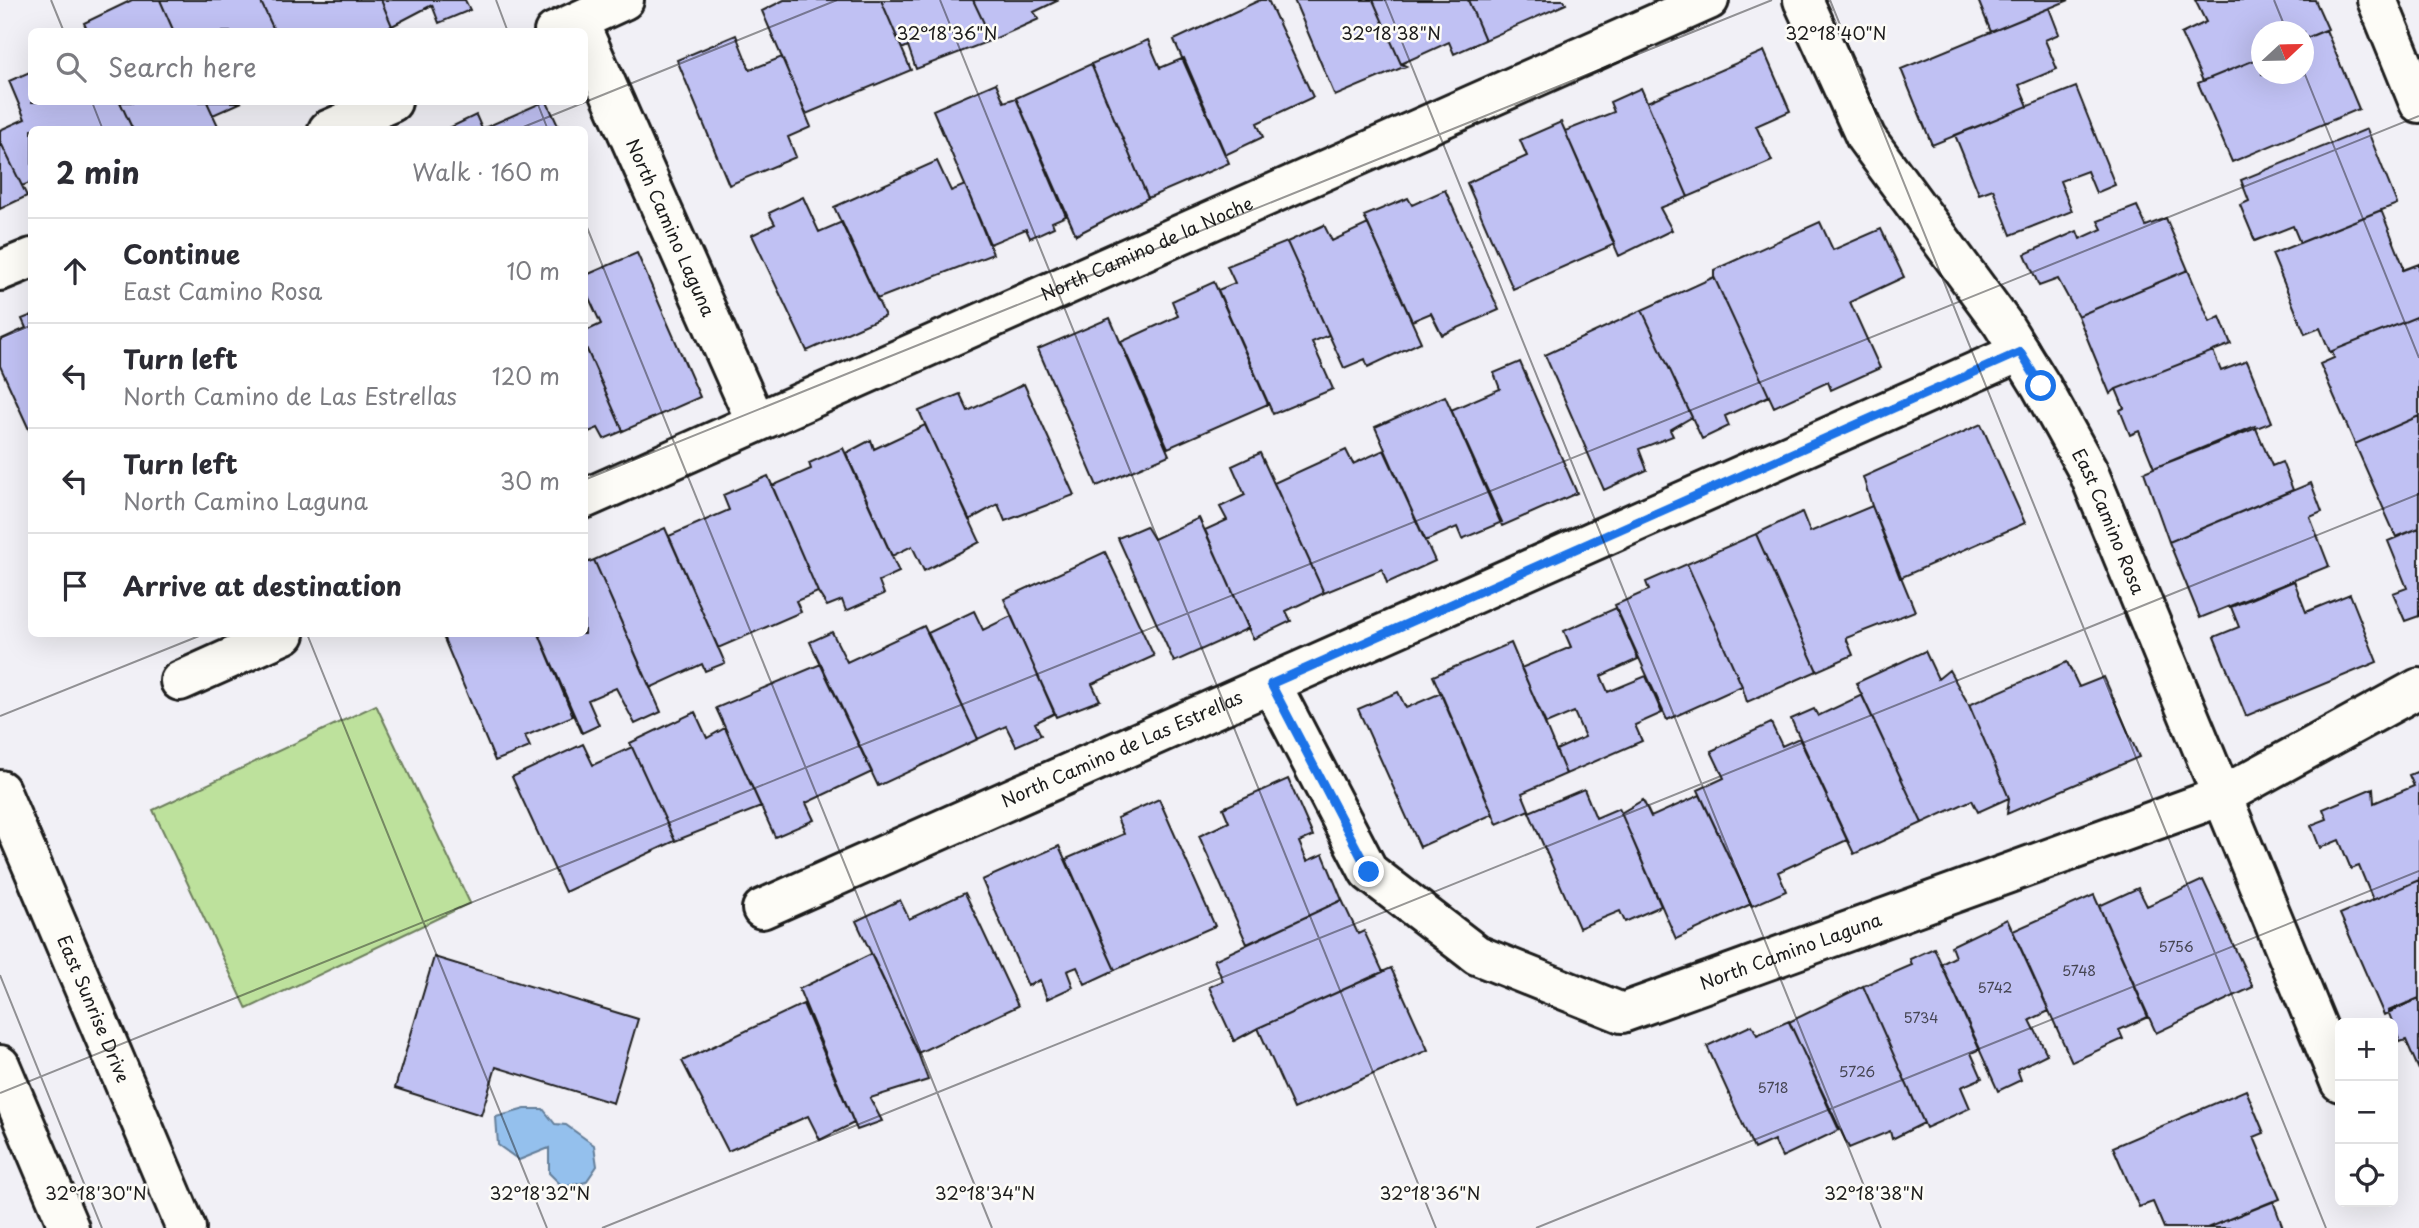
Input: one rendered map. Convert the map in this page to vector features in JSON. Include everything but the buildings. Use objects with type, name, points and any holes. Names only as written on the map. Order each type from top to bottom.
[{"type":"street","points":[[577,28],[624,0]]},
{"type":"street","name":"North Camino de la Noche","points":[[588,497],[1709,0]]},
{"type":"street","name":"East Camino Rosa","points":[[1803,0],[1866,138],[2002,323],[2088,471],[2340,1081]]},
{"type":"street","points":[[2377,0],[2419,103]]},
{"type":"street","name":"North Camino Laguna","points":[[588,57],[755,422]]},
{"type":"street","points":[[337,126],[385,105]]},
{"type":"street","points":[[0,271],[28,260]]},
{"type":"street","name":"North Camino de Las Estrellas","points":[[762,909],[2020,352]]},
{"type":"street","points":[[180,681],[278,637]]},
{"type":"street","name":"North Camino Laguna","points":[[1271,684],[1369,872],[1478,955],[1622,1013],[2222,796],[2419,688]]},
{"type":"street","name":"East Sunrise Drive","points":[[0,790],[186,1228]]},
{"type":"street","points":[[0,1065],[69,1228]]},
{"type":"green space","points":[[376,705],[470,903],[247,1009],[153,810]]},
{"type":"water","points":[[525,1109],[543,1109],[555,1124],[566,1125],[594,1145],[597,1166],[586,1182],[563,1187],[549,1173],[549,1148],[519,1160],[498,1145],[496,1117]]},
{"type":"route","points":[[1369,872],[1271,684],[2020,352],[2041,386]]}]
